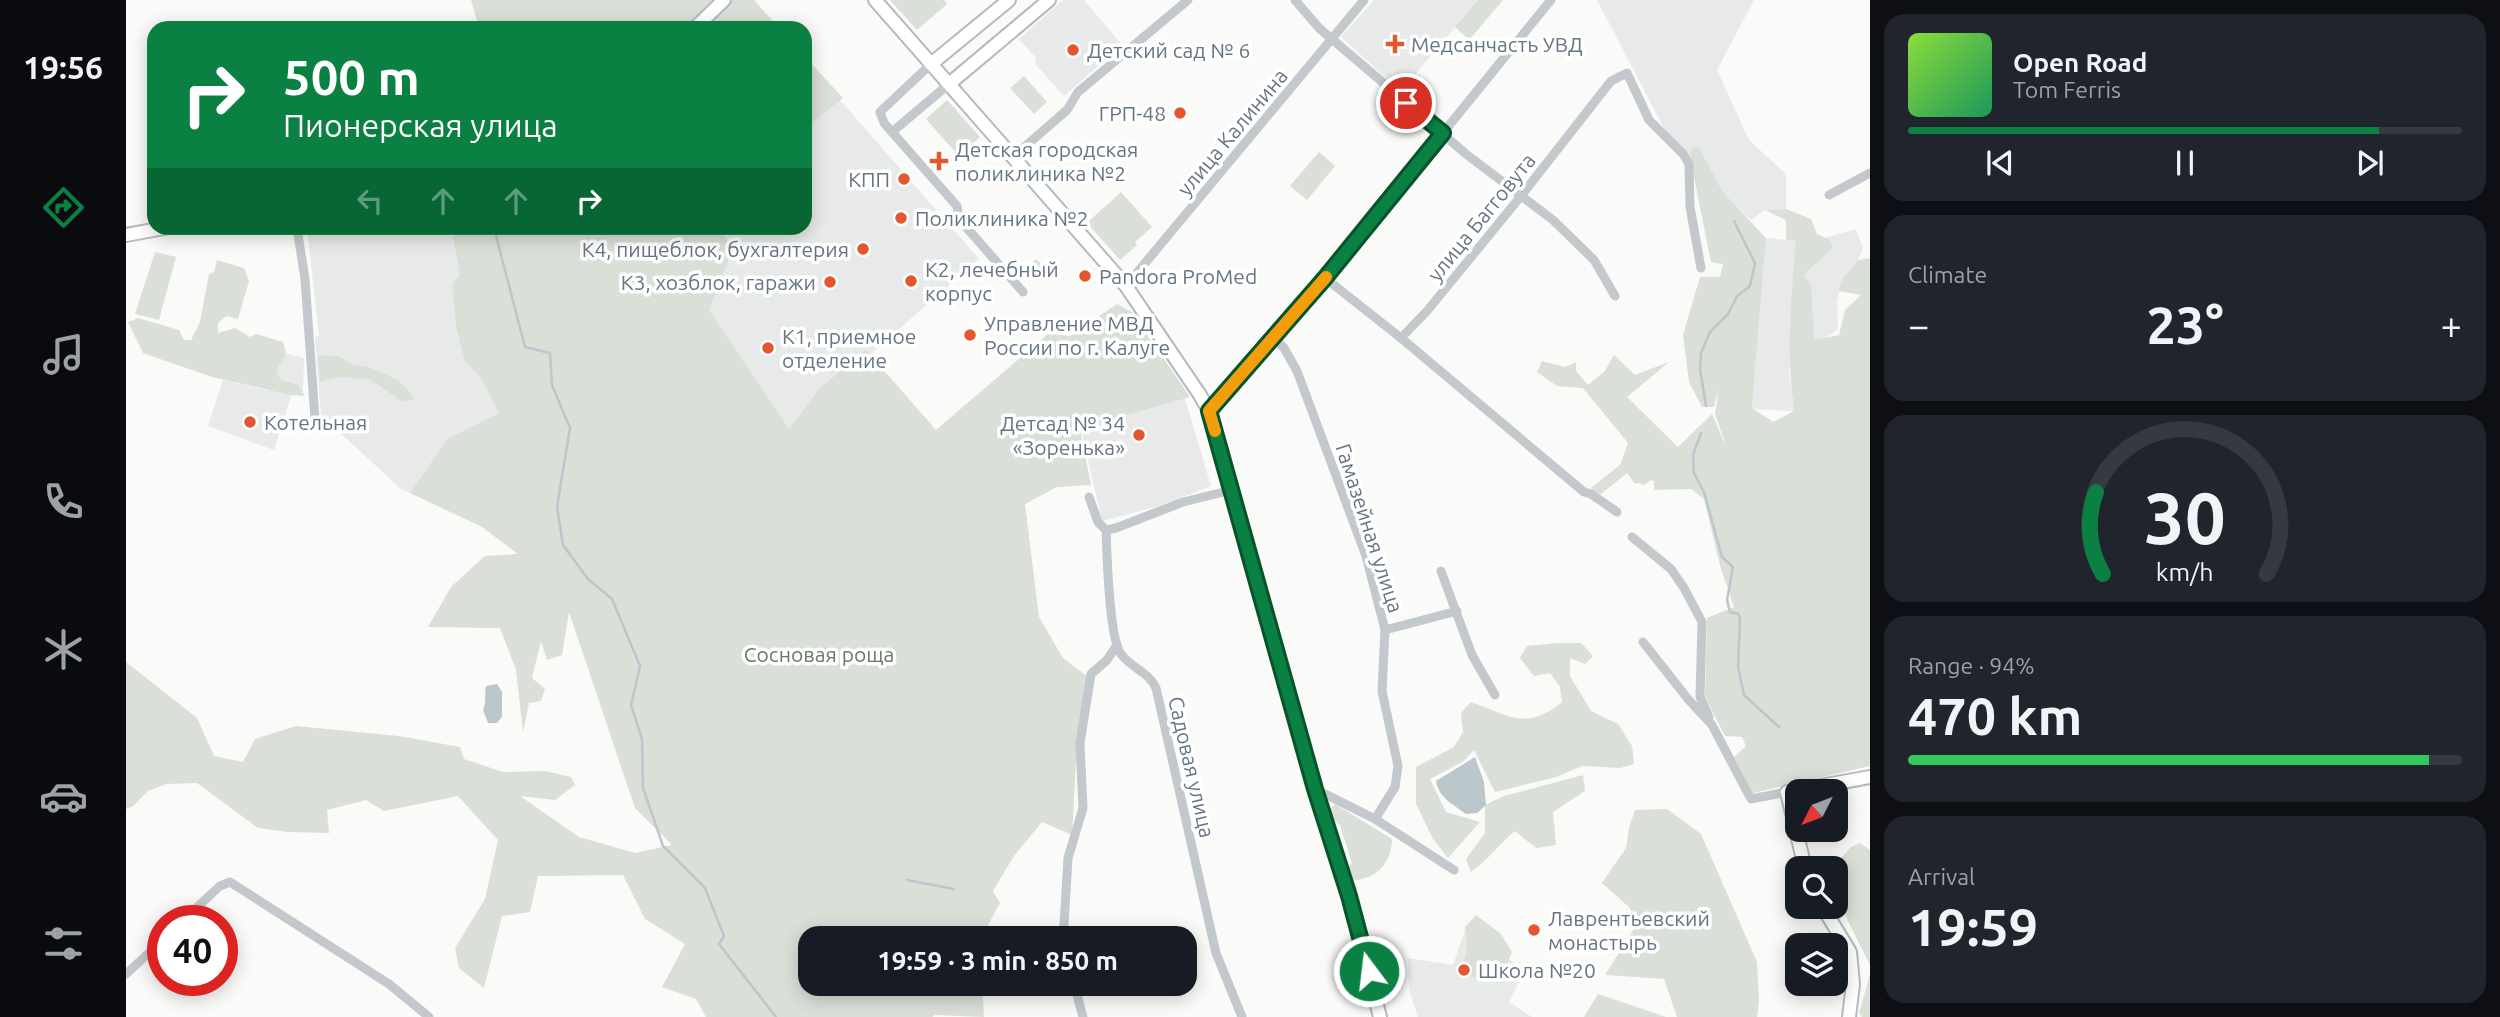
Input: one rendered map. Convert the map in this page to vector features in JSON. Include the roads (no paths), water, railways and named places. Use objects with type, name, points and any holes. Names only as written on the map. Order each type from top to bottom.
[{"type":"street","points":[[702,21],[724,0]]},
{"type":"street","points":[[876,0],[1126,286],[1209,411],[1315,789],[1349,896],[1380,1017]]},
{"type":"street","points":[[1009,0],[931,64],[880,112],[892,132],[957,206],[959,219],[1023,292]]},
{"type":"street","points":[[892,132],[1049,0]]},
{"type":"street","points":[[1013,157],[1067,110],[1078,92],[1188,0]]},
{"type":"street","points":[[1295,0],[1332,39],[1394,92],[1553,220],[1594,260],[1615,296]]},
{"type":"street","name":"улица Калинина","points":[[1126,286],[1364,0]]},
{"type":"street","points":[[1209,411],[1325,278],[1551,0]]},
{"type":"street","name":"улица Багговута","points":[[1401,338],[1427,311],[1521,196],[1611,81],[1627,73],[1649,120],[1684,154],[1689,164],[1690,207],[1701,268]]},
{"type":"street","points":[[1829,195],[1870,173]]},
{"type":"street","points":[[126,235],[147,231]]},
{"type":"street","points":[[298,235],[305,279],[315,419]]},
{"type":"street","points":[[1325,278],[1401,338],[1584,492],[1617,512]]},
{"type":"street","name":"Гамазейная улица","points":[[1273,337],[1284,348],[1297,371],[1366,556],[1385,629],[1382,691],[1398,766],[1395,787],[1375,819]]},
{"type":"street","points":[[1106,530],[1183,502],[1232,490]]},
{"type":"street","points":[[1064,926],[1068,858],[1083,808],[1080,743],[1091,674],[1107,660],[1117,645],[1109,591],[1106,530],[1098,522],[1089,497]]},
{"type":"street","points":[[1632,537],[1671,569],[1702,622],[1700,697],[1751,799],[1785,792]]},
{"type":"street","points":[[1441,571],[1472,655],[1495,695]]},
{"type":"street","points":[[1385,629],[1457,611]]},
{"type":"street","points":[[1643,642],[1712,725]]},
{"type":"street","name":"Садовая улица","points":[[1117,645],[1121,655],[1153,680],[1156,688],[1216,953],[1242,1017]]},
{"type":"street","points":[[1848,781],[1870,777]]},
{"type":"street","points":[[1315,789],[1375,819],[1454,870]]},
{"type":"street","points":[[200,905],[230,882],[388,984],[429,1017]]},
{"type":"street","points":[[1830,919],[1850,953],[1853,984],[1849,1017]]},
{"type":"street","points":[[126,974],[147,955]]},
{"type":"street","points":[[1077,996],[1083,1017]]},
{"type":"waterway","points":[[1706,406],[1700,369],[1701,353],[1710,332],[1728,314],[1737,296],[1750,286],[1755,263],[1734,221]]},
{"type":"waterway","points":[[496,235],[525,347],[550,353],[552,385],[570,428],[557,507],[563,545],[588,579],[612,599],[640,666],[631,705],[642,739],[643,788],[663,846],[705,888],[724,936],[719,944],[776,1017]]},
{"type":"waterway","points":[[1701,433],[1693,455],[1694,473],[1704,492],[1722,557],[1733,567],[1727,600],[1730,612],[1738,614],[1740,618],[1738,667],[1744,695],[1779,727]]},
{"type":"waterway","points":[[907,880],[954,889]]},
{"type":"place","name":"Медсанчасть УВД","points":[[1395,44]]},
{"type":"place","name":"Детский сад № 6","points":[[1073,50]]},
{"type":"place","name":"ГРП-48","points":[[1180,113]]},
{"type":"place","name":"Детская городская поликлиника №2","points":[[939,161]]},
{"type":"place","name":"КПП","points":[[904,179]]},
{"type":"place","name":"Поликлиника №2","points":[[901,218]]},
{"type":"place","name":"К4, пищеблок, бухгалтерия","points":[[863,249]]},
{"type":"place","name":"Pandora ProMed","points":[[1085,276]]},
{"type":"place","name":"К2, лечебный корпус","points":[[911,281]]},
{"type":"place","name":"К3, хозблок, гаражи","points":[[830,282]]},
{"type":"place","name":"Управление МВД России по г. Калуге","points":[[970,335]]},
{"type":"place","name":"К1, приемное отделение","points":[[768,348]]},
{"type":"place","name":"Котельная","points":[[250,422]]},
{"type":"place","name":"Детсад № 34 «Зоренька»","points":[[1139,435]]},
{"type":"place","name":"Лаврентьевский монастырь","points":[[1534,930]]},
{"type":"place","name":"Школа №20","points":[[1464,970]]},
{"type":"park label","name":"Сосновая роща","points":[[819,654]]}]
